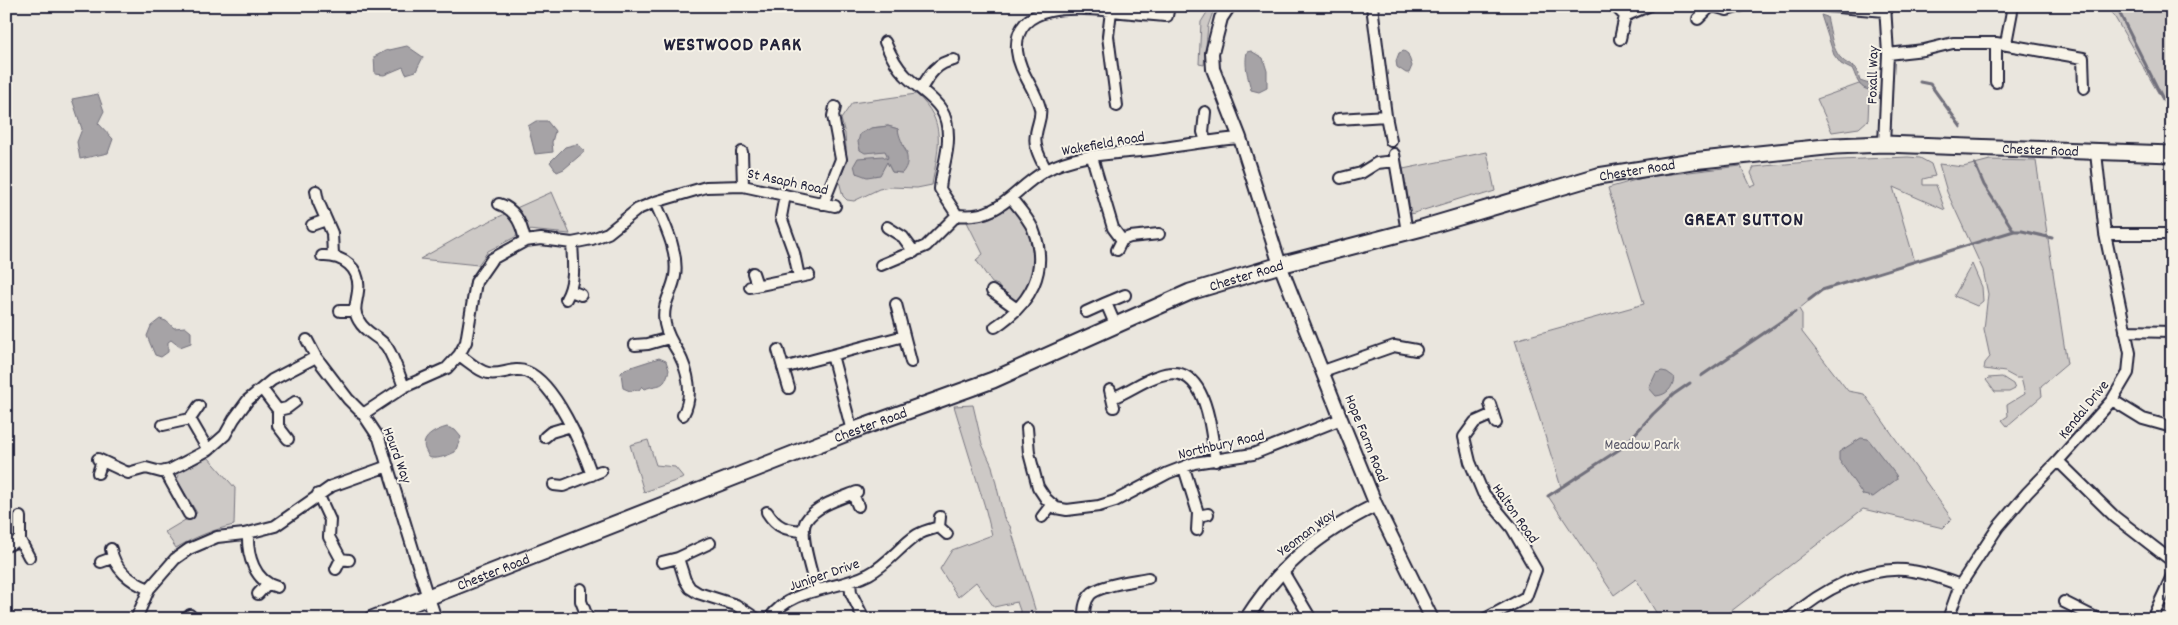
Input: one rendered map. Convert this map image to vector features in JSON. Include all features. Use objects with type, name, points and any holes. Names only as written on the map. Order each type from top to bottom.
[{"type":"main road","name":"Chester Road","points":[[372,619],[852,431],[993,380],[1190,292],[1598,176],[1644,167],[1834,146],[1884,144],[2172,154]]},
{"type":"street","name":"Hope Farm Road","points":[[1229,6],[1221,18],[1212,53],[1213,69],[1240,138],[1280,265],[1341,419],[1376,506],[1432,619]]},
{"type":"street","points":[[1372,6],[1391,141]]},
{"type":"street","points":[[1615,6],[1625,16]]},
{"type":"street","points":[[1625,16],[1648,6]]},
{"type":"street","points":[[1698,19],[1712,6],[1727,10],[1741,6]]},
{"type":"street","points":[[1826,6],[1885,9]]},
{"type":"street","points":[[1996,82],[2001,43],[2012,6]]},
{"type":"street","points":[[1046,170],[1036,148],[1035,135],[1040,121],[1040,108],[1019,60],[1017,49],[1018,36],[1024,25],[1033,16],[1045,10],[1060,8],[1088,8],[1111,11],[1168,11]]},
{"type":"street","name":"Foxall Way","points":[[1884,144],[1888,54],[1885,9]]},
{"type":"street","points":[[1111,11],[1108,36],[1118,106]]},
{"type":"street","points":[[1620,38],[1625,16]]},
{"type":"street","points":[[881,265],[926,246],[957,215],[940,189],[940,177],[948,149],[948,126],[935,99],[905,75],[895,63],[885,42]]},
{"type":"street","points":[[1888,54],[1924,50],[1952,43],[2001,43],[2083,58],[2084,88]]},
{"type":"street","points":[[921,89],[932,72],[948,59]]},
{"type":"street","points":[[823,204],[841,159],[831,112]]},
{"type":"street","points":[[1205,112],[1204,132],[1206,141]]},
{"type":"street","points":[[1338,119],[1386,116]]},
{"type":"street","name":"Wakefield Road","points":[[957,215],[982,215],[993,211],[1046,170],[1074,160],[1240,138]]},
{"type":"street","points":[[742,152],[743,186]]},
{"type":"street","name":"Kendal Drive","points":[[1948,619],[1960,585],[1998,527],[2112,400],[2128,373],[2130,353],[2105,234],[2096,152]]},
{"type":"street","points":[[1092,157],[1113,228],[1122,240]]},
{"type":"street","points":[[1341,178],[1361,173],[1377,163],[1394,158],[1406,232]]},
{"type":"street","name":"St Asaph Road","points":[[363,414],[404,387],[447,368],[459,355],[466,342],[476,282],[492,259],[525,241],[541,240],[572,243],[608,233],[638,209],[706,187],[743,186],[834,206]]},
{"type":"street","points":[[316,191],[332,233],[328,256],[344,260],[356,272],[358,291],[355,311],[364,329],[387,347],[404,387]]},
{"type":"street","points":[[753,273],[753,286],[804,276],[781,217],[785,195]]},
{"type":"street","points":[[995,327],[1009,318],[1025,301],[1037,280],[1038,251],[1032,228],[1011,198]]},
{"type":"street","points":[[655,202],[670,240],[675,264],[675,276],[664,309],[665,324],[669,338],[683,364],[689,387],[688,405],[683,415]]},
{"type":"street","points":[[506,204],[519,220],[525,241]]},
{"type":"street","points":[[312,226],[326,220]]},
{"type":"street","points":[[887,227],[903,237],[914,252]]},
{"type":"street","points":[[1117,250],[1122,240],[1130,237],[1159,234]]},
{"type":"street","points":[[2105,234],[2172,234]]},
{"type":"street","points":[[572,243],[574,271],[568,295],[581,295]]},
{"type":"street","points":[[992,291],[1017,309]]},
{"type":"street","points":[[1086,312],[1125,295]]},
{"type":"street","points":[[1106,303],[1115,324]]},
{"type":"street","points":[[896,304],[911,362]]},
{"type":"street","points":[[340,311],[355,311]]},
{"type":"street","points":[[2125,331],[2172,332]]},
{"type":"street","points":[[783,368],[904,336]]},
{"type":"street","points":[[634,345],[648,344],[669,338]]},
{"type":"street","name":"Hourd Way","points":[[307,340],[316,357],[348,399],[363,414],[379,438],[428,598]]},
{"type":"street","points":[[1323,370],[1394,346],[1416,350]]},
{"type":"street","points":[[778,350],[788,388]]},
{"type":"street","points":[[459,355],[489,374],[518,370],[526,371],[549,391],[565,413],[597,473],[563,486],[554,485]]},
{"type":"street","points":[[832,355],[852,431]]},
{"type":"street","points":[[98,473],[100,460],[128,473],[146,468],[161,472],[208,450],[225,435],[248,400],[272,380],[316,357]]},
{"type":"street","points":[[1112,398],[1159,375],[1170,373],[1190,379],[1199,388],[1204,399],[1216,461]]},
{"type":"street","points":[[262,388],[278,410],[278,426],[288,439]]},
{"type":"street","points":[[2112,400],[2143,419],[2172,427]]},
{"type":"street","points":[[278,410],[287,408],[295,402]]},
{"type":"street","points":[[163,425],[190,419],[199,406]]},
{"type":"street","name":"Halton Road","points":[[1485,619],[1526,596],[1536,570],[1512,528],[1483,493],[1470,462],[1464,437],[1475,422],[1493,413]]},
{"type":"street","points":[[190,419],[208,450]]},
{"type":"street","name":"Northbury Road","points":[[1052,504],[1056,508],[1067,510],[1099,506],[1122,497],[1168,473],[1202,461],[1240,457],[1268,449],[1341,419]]},
{"type":"street","points":[[547,432],[571,426]]},
{"type":"street","points":[[1027,428],[1029,449],[1038,487],[1052,504],[1042,517]]},
{"type":"street","points":[[1029,449],[1040,449]]},
{"type":"street","points":[[2058,461],[2115,517],[2172,562]]},
{"type":"street","points":[[140,618],[149,589],[175,559],[189,549],[217,537],[248,533],[275,526],[332,486],[388,466]]},
{"type":"street","points":[[1184,468],[1203,515],[1197,530]]},
{"type":"street","points":[[165,471],[189,514]]},
{"type":"street","points":[[816,590],[804,531],[806,521],[819,509],[855,493],[858,506]]},
{"type":"street","points":[[318,494],[330,520],[329,537],[342,563]]},
{"type":"street","name":"Yeoman Way","points":[[1246,619],[1266,588],[1296,556],[1356,515],[1376,506]]},
{"type":"street","points":[[767,512],[776,525],[781,528],[804,531]]},
{"type":"street","points":[[20,517],[20,540],[29,557]]},
{"type":"street","name":"Juniper Drive","points":[[769,619],[785,604],[796,597],[850,582],[877,570],[918,534],[942,526]]},
{"type":"street","points":[[248,533],[247,546],[252,562],[263,582],[272,586],[258,594]]},
{"type":"street","points":[[6,546],[20,540]]},
{"type":"street","points":[[662,562],[678,558],[710,543]]},
{"type":"street","points":[[101,562],[112,553],[124,575],[149,589]]},
{"type":"street","points":[[678,558],[685,580],[690,588],[698,593],[736,605],[757,619]]},
{"type":"street","points":[[1282,570],[1311,619]]},
{"type":"street","points":[[1789,619],[1827,591],[1862,575],[1910,570],[1937,576],[1960,585]]},
{"type":"street","points":[[2152,619],[2172,576]]},
{"type":"street","points":[[1084,619],[1084,607],[1090,595],[1101,588],[1148,578]]},
{"type":"street","points":[[850,582],[852,594],[864,619]]},
{"type":"street","points":[[581,590],[581,601],[588,619]]},
{"type":"street","points":[[428,598],[435,619]]},
{"type":"street","points":[[2064,602],[2098,619]]},
{"type":"green space","points":[[1211,6],[1215,6],[1208,26],[1204,65],[1199,64],[1201,22]]},
{"type":"green space","points":[[2172,6],[2172,117],[2109,7]]},
{"type":"green space","points":[[1859,84],[1869,90],[1873,90],[1873,96],[1869,97],[1868,120],[1859,128],[1832,132],[1817,99]]},
{"type":"green space","points":[[916,94],[926,104],[937,125],[938,136],[937,159],[932,185],[917,188],[890,187],[879,189],[854,201],[847,200],[843,196],[839,181],[847,161],[845,134],[841,119],[852,103]],"holes":[[[888,126],[898,129],[899,140],[907,152],[902,173],[892,172],[887,162],[887,154],[871,128]]]},
{"type":"green space","points":[[1487,152],[1495,191],[1479,196],[1472,195],[1411,214],[1403,169]]},
{"type":"green space","name":"Meadow Park","points":[[1920,158],[1931,164],[1935,176],[1923,179],[1923,185],[1936,185],[1945,210],[1893,187],[1915,262],[1822,290],[1799,309],[1802,314],[1802,332],[1848,391],[1864,394],[1952,519],[1943,528],[1863,509],[1721,619],[1660,619],[1636,579],[1614,595],[1548,496],[1561,487],[1515,340],[1644,304],[1608,188],[1646,177],[1741,166],[1751,187],[1756,185],[1751,173],[1754,167],[1818,161]]},
{"type":"green space","points":[[1990,160],[2036,161],[2067,364],[2041,386],[2042,396],[2007,426],[2002,420],[2008,416],[2007,405],[2025,394],[2021,378],[2016,378],[2005,372],[1984,369],[1985,363],[1990,357],[1984,329],[1988,294],[1983,270],[1947,192],[1939,164],[1963,167]]},
{"type":"green space","points":[[552,192],[570,234],[528,230],[522,217],[514,209]]},
{"type":"green space","points":[[1009,205],[1025,226],[1033,249],[1034,261],[1028,286],[1022,298],[1015,300],[1000,289],[998,285],[992,283],[976,260],[983,254],[967,222],[990,218],[1000,213]]},
{"type":"green space","points":[[505,214],[516,227],[517,236],[488,251],[478,265],[420,259],[475,228]]},
{"type":"green space","points":[[1972,264],[1982,287],[1983,301],[1977,306],[1954,296]]},
{"type":"green space","points":[[2002,377],[2013,384],[2015,389],[2009,392],[1995,392],[1986,380],[1988,378]]},
{"type":"green space","points":[[973,405],[982,444],[992,466],[1004,518],[1010,526],[1038,619],[1023,619],[1017,602],[994,607],[976,582],[958,597],[940,569],[952,550],[992,535],[954,406]]},
{"type":"green space","points":[[648,440],[656,465],[675,467],[684,478],[644,492],[630,445]]},
{"type":"green space","points":[[208,457],[235,488],[234,525],[204,534],[176,548],[165,532],[197,513],[177,480],[181,470]]},
{"type":"shaded area","points":[[1821,15],[1827,17],[1837,54],[1848,64],[1856,68],[1860,81],[1872,85],[1873,90],[1862,87],[1853,70],[1841,64],[1834,55]]},
{"type":"shaded area","points":[[407,46],[423,57],[416,71],[406,74],[403,67],[384,75],[375,74],[374,57],[385,51]]},
{"type":"shaded area","points":[[1251,51],[1263,58],[1267,71],[1267,88],[1259,92],[1251,90],[1246,66],[1247,52]]},
{"type":"shaded area","points":[[1404,51],[1408,54],[1412,66],[1409,73],[1397,67],[1396,61],[1399,53]]},
{"type":"shaded area","points":[[98,94],[104,111],[98,123],[113,139],[108,153],[80,159],[77,142],[82,129],[72,99]]},
{"type":"shaded area","points":[[536,121],[547,121],[555,131],[552,142],[553,152],[535,154],[528,126]]},
{"type":"shaded area","points":[[888,126],[898,129],[906,151],[907,162],[902,173],[892,172],[887,162],[880,175],[867,177],[856,173],[854,165],[858,158],[883,156],[887,159],[888,157],[885,151],[865,153],[860,150],[858,142],[860,134],[871,128]]},
{"type":"shaded area","points":[[577,144],[585,151],[564,169],[557,172],[550,162],[565,147]]},
{"type":"shaded area","points":[[160,319],[166,321],[174,328],[185,327],[191,332],[191,343],[180,347],[171,340],[168,342],[168,352],[161,357],[155,355],[147,336],[151,326]]},
{"type":"shaded area","points":[[659,358],[666,361],[669,370],[663,383],[645,389],[642,386],[639,390],[630,391],[623,388],[621,373],[625,369]]},
{"type":"shaded area","points":[[1662,371],[1674,377],[1671,388],[1656,396],[1649,388],[1656,373]]},
{"type":"shaded area","points":[[447,427],[455,430],[461,437],[455,452],[441,457],[430,458],[425,448],[424,443],[426,439],[438,430]]},
{"type":"shaded area","points":[[1861,438],[1868,439],[1896,475],[1897,479],[1873,497],[1863,495],[1839,460],[1839,452]]},
{"type":"waterway","points":[[2116,6],[2172,117]]},
{"type":"waterway","points":[[1920,82],[1930,84],[1961,127]]},
{"type":"waterway","points":[[1975,164],[1984,185],[2014,231]]},
{"type":"waterway","points":[[1809,300],[1822,290],[2014,231],[2052,238]]},
{"type":"waterway","points":[[1701,376],[1795,312]]},
{"type":"waterway","points":[[1548,496],[1623,447],[1653,414],[1674,394],[1690,383]]},
{"type":"district","name":"WESTWOOD PARK","points":[[733,43]]},
{"type":"district","name":"GREAT SUTTON","points":[[1744,218]]}]
